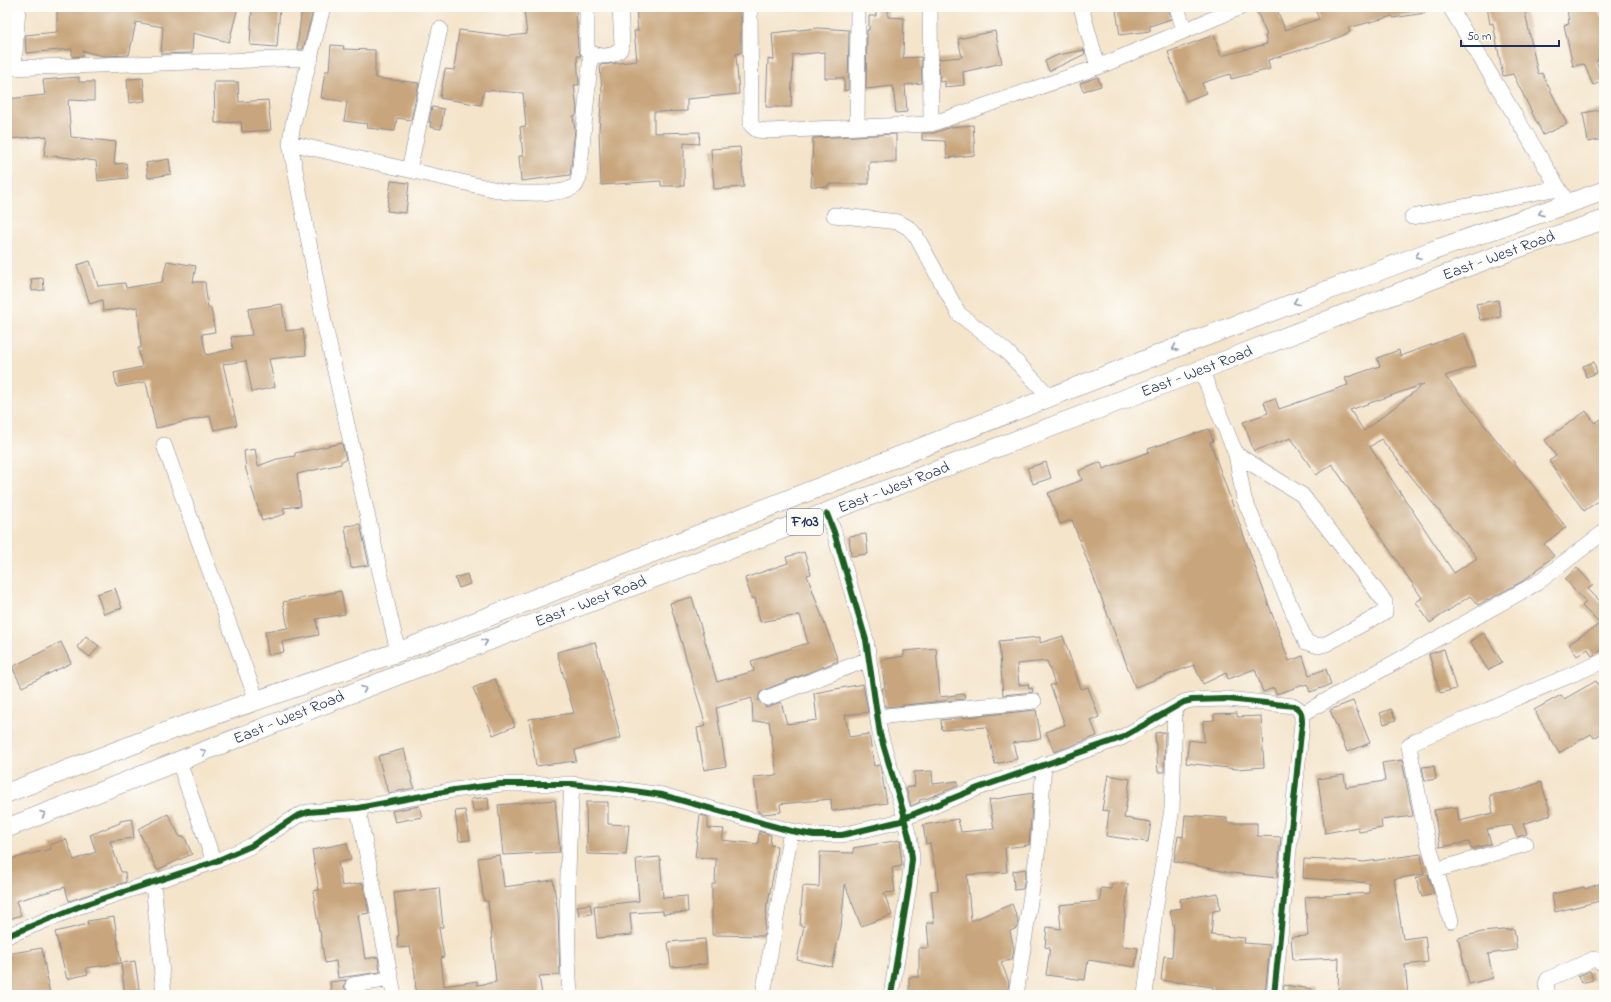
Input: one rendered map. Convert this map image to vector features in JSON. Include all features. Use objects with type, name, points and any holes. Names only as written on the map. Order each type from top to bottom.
[{"type":"main road","name":"East - West Road","points":[[7,793],[171,730],[398,652],[1191,342],[1384,269],[1604,191]]},
{"type":"main road","name":"East - West Road","points":[[7,828],[404,673],[827,514],[1433,279],[1518,248],[1604,220]]},
{"type":"street","points":[[18,7],[11,68],[311,58]]},
{"type":"street","points":[[323,7],[293,124],[290,144],[324,322],[398,652]]},
{"type":"street","points":[[588,7],[587,49],[591,54],[599,56],[612,54],[620,50],[622,44],[620,7]]},
{"type":"street","points":[[750,7],[751,122],[753,128],[767,131],[931,124],[1098,66],[1241,7]]},
{"type":"street","points":[[930,7],[931,124]]},
{"type":"street","points":[[1081,7],[1098,66]]},
{"type":"street","points":[[1177,7],[1184,30]]},
{"type":"street","points":[[1450,7],[1568,204]]},
{"type":"street","points":[[857,127],[858,9]]},
{"type":"street","points":[[409,170],[440,28]]},
{"type":"street","points":[[290,144],[506,192],[525,193],[567,190],[576,185],[579,177],[591,54]]},
{"type":"street","points":[[1412,217],[1558,188]]},
{"type":"street","points":[[834,215],[898,222],[910,228],[916,236],[959,314],[1005,350],[1051,398]]},
{"type":"street","points":[[1201,370],[1236,454],[1244,499],[1306,642],[1318,646],[1326,644],[1385,612],[1386,602],[1302,495],[1236,454]]},
{"type":"street","points":[[164,445],[257,701]]},
{"type":"street","points":[[827,514],[834,532],[862,625],[870,659],[880,734],[910,841],[912,859],[909,886],[891,995]]},
{"type":"street","points":[[1302,714],[1537,583],[1604,532]]},
{"type":"street","points":[[767,698],[870,659]]},
{"type":"street","points":[[1451,921],[1426,835],[1409,746],[1412,743],[1604,661]]},
{"type":"street","points":[[7,936],[78,907],[214,862],[251,846],[297,816],[308,812],[358,808],[462,789],[501,784],[572,784],[662,795],[790,831],[814,835],[842,835],[901,821],[904,818],[978,788],[1121,738],[1192,700],[1227,699],[1294,706],[1299,708],[1302,714],[1274,995]]},
{"type":"street","points":[[877,718],[1034,701]]},
{"type":"street","points":[[1145,995],[1155,912],[1172,809],[1175,708]]},
{"type":"street","points":[[179,762],[214,862]]},
{"type":"street","points":[[1016,995],[1038,848],[1044,764]]},
{"type":"street","points":[[570,995],[567,957],[569,842],[572,784]]},
{"type":"street","points":[[358,808],[394,995]]},
{"type":"street","points":[[763,995],[790,831]]},
{"type":"street","points":[[1436,870],[1526,844]]},
{"type":"street","points":[[153,883],[164,995]]},
{"type":"street","points":[[1548,995],[1546,984],[1548,979],[1594,959],[1604,964]]},
{"type":"street","points":[[353,985],[391,979]]},
{"type":"building","points":[[57,7],[101,7],[117,10],[118,7],[238,7],[229,42],[193,33],[192,53],[161,54],[163,27],[136,22],[129,55],[103,56],[83,51],[83,56],[72,57],[72,49],[26,53],[25,35],[57,32]]},
{"type":"building","points":[[252,7],[280,7],[277,47],[250,45]]},
{"type":"building","points":[[302,7],[314,7],[303,49],[297,49]]},
{"type":"building","points":[[576,7],[578,49],[581,56],[577,56],[579,85],[574,85],[577,109],[576,115],[573,116],[575,130],[570,175],[521,181],[519,156],[523,156],[520,127],[526,126],[523,93],[484,90],[481,105],[440,98],[445,69],[454,70],[459,30],[510,36],[527,34],[524,10]]},
{"type":"building","points":[[636,7],[741,7],[741,53],[736,54],[739,94],[687,99],[687,111],[654,112],[654,133],[700,132],[699,144],[684,143],[684,186],[661,186],[661,181],[601,185],[599,130],[602,92],[600,65],[637,61],[634,31],[638,31]]},
{"type":"building","points":[[876,7],[888,7],[888,17],[904,18],[903,58],[921,57],[922,83],[905,85],[907,112],[896,113],[893,86],[866,89],[867,30],[869,30],[869,16],[876,16]]},
{"type":"building","points":[[1133,7],[1168,7],[1171,19],[1150,26],[1150,31],[1120,35],[1116,10]]},
{"type":"building","points":[[1255,7],[1276,7],[1285,30],[1319,19],[1314,7],[1424,7],[1425,13],[1393,18],[1393,16],[1348,28],[1350,32],[1330,41],[1268,60],[1270,69],[1231,79],[1230,74],[1202,83],[1206,93],[1186,101],[1168,52],[1214,35],[1221,56],[1267,44],[1265,36],[1267,35]]},
{"type":"building","points":[[1487,7],[1524,7],[1538,74],[1542,73],[1567,124],[1543,135],[1513,74],[1503,76],[1493,23],[1490,24]]},
{"type":"building","points":[[1567,7],[1598,7],[1600,17],[1604,16],[1604,59],[1596,61],[1604,81],[1593,85],[1584,64],[1573,66],[1564,25],[1569,24]]},
{"type":"building","points":[[818,28],[849,30],[848,90],[844,91],[844,78],[825,78],[825,52],[793,55],[791,107],[766,107],[768,59],[774,60],[772,33]]},
{"type":"building","points":[[995,31],[1002,63],[963,72],[964,85],[945,87],[945,81],[940,82],[939,59],[962,57],[958,39]]},
{"type":"building","points":[[331,45],[344,46],[343,49],[375,50],[375,78],[419,83],[411,120],[397,118],[395,131],[367,128],[368,124],[344,121],[347,102],[321,98],[325,71],[329,71]]},
{"type":"building","points":[[1084,50],[1085,54],[1049,71],[1045,61],[1058,55]]},
{"type":"building","points":[[79,77],[79,82],[94,82],[94,101],[68,100],[71,137],[116,142],[114,164],[126,163],[128,178],[98,181],[96,161],[44,155],[47,136],[7,139],[7,99],[45,95],[43,80]]},
{"type":"building","points":[[1098,77],[1101,86],[1083,91],[1080,83]]},
{"type":"building","points":[[143,78],[145,101],[129,103],[127,79]]},
{"type":"building","points":[[214,82],[238,82],[239,102],[268,100],[271,130],[242,132],[241,122],[215,123]]},
{"type":"building","points":[[432,107],[444,109],[441,129],[430,127],[431,122],[429,122]]},
{"type":"building","points":[[1604,109],[1604,139],[1588,142],[1583,113]]},
{"type":"building","points":[[973,125],[975,155],[947,158],[945,141],[922,140],[922,133],[934,133],[951,127]]},
{"type":"building","points":[[896,134],[896,162],[869,162],[869,184],[828,184],[828,187],[811,186],[813,138]]},
{"type":"building","points":[[740,147],[744,187],[714,189],[711,149]]},
{"type":"building","points":[[169,159],[171,174],[148,178],[146,163]]},
{"type":"building","points":[[391,181],[409,183],[406,213],[387,211]]},
{"type":"building","points":[[90,261],[98,286],[125,283],[126,288],[162,282],[167,261],[196,266],[193,282],[205,282],[208,308],[211,308],[215,332],[202,334],[206,355],[233,349],[231,337],[252,335],[248,309],[282,304],[286,331],[303,329],[306,355],[269,359],[275,387],[252,392],[246,361],[223,364],[237,425],[214,430],[210,416],[156,428],[146,382],[117,387],[114,373],[142,367],[138,348],[141,348],[138,307],[103,311],[102,300],[90,304],[77,265]]},
{"type":"building","points":[[43,278],[44,290],[32,291],[31,279]]},
{"type":"building","points":[[1498,300],[1501,317],[1480,320],[1476,304]]},
{"type":"building","points":[[1464,333],[1476,366],[1445,376],[1566,527],[1544,544],[1554,556],[1523,581],[1478,605],[1470,596],[1430,623],[1416,602],[1422,598],[1332,464],[1316,475],[1291,438],[1254,451],[1243,422],[1268,413],[1264,402],[1275,398],[1279,409],[1348,385],[1345,378],[1380,366],[1377,358],[1399,350],[1400,356]],"holes":[[[1424,384],[1364,431],[1350,410]],[[1381,439],[1477,558],[1454,573],[1370,447]]]},
{"type":"building","points":[[1594,362],[1597,373],[1586,377],[1583,366]]},
{"type":"building","points":[[1586,411],[1595,423],[1604,417],[1604,497],[1584,511],[1549,461],[1556,456],[1545,440]]},
{"type":"building","points":[[1209,429],[1213,441],[1210,442],[1289,661],[1303,656],[1309,675],[1326,669],[1331,685],[1310,692],[1307,684],[1276,694],[1274,688],[1263,692],[1255,669],[1228,679],[1226,673],[1203,684],[1194,665],[1135,687],[1072,520],[1060,524],[1048,493],[1082,480],[1079,471],[1101,462],[1103,469],[1149,452],[1148,449]]},
{"type":"building","points":[[342,443],[346,460],[341,461],[341,464],[297,474],[301,506],[283,508],[285,514],[262,521],[246,470],[244,451],[255,449],[258,466],[277,459],[295,456],[295,453]]},
{"type":"building","points":[[1046,462],[1051,478],[1033,484],[1027,468]]},
{"type":"building","points":[[360,524],[369,565],[351,568],[345,526]]},
{"type":"building","points":[[866,534],[868,554],[851,556],[849,536]]},
{"type":"building","points":[[804,552],[811,574],[807,575],[838,661],[764,690],[760,693],[758,701],[766,707],[781,702],[787,724],[817,720],[814,693],[863,684],[868,712],[845,715],[849,737],[869,734],[874,766],[880,765],[887,803],[832,811],[831,799],[780,804],[781,812],[763,814],[758,812],[754,777],[777,775],[769,721],[753,722],[752,698],[716,708],[726,766],[704,770],[697,728],[706,726],[670,603],[692,597],[717,682],[754,671],[751,661],[808,643],[800,615],[760,622],[755,598],[752,599],[745,578],[788,563],[786,557]]},
{"type":"building","points":[[1577,568],[1593,585],[1588,589],[1604,605],[1604,649],[1592,656],[1588,649],[1577,656],[1569,644],[1600,624],[1582,606],[1586,602],[1565,579]]},
{"type":"building","points":[[467,574],[470,584],[459,588],[455,578]]},
{"type":"building","points":[[115,588],[122,608],[104,614],[97,594]]},
{"type":"building","points":[[341,591],[345,614],[316,619],[319,635],[282,642],[284,652],[268,655],[265,631],[288,628],[283,602]]},
{"type":"building","points":[[1484,633],[1502,662],[1488,670],[1470,641]]},
{"type":"building","points":[[86,636],[99,646],[90,657],[77,647]]},
{"type":"building","points":[[1063,636],[1081,689],[1088,687],[1099,717],[1091,720],[1097,736],[1054,752],[1046,732],[1065,725],[1050,685],[1055,685],[1047,661],[1017,664],[1019,685],[1028,684],[1029,689],[1032,688],[1033,692],[1003,695],[999,641],[1040,637],[1040,643]]},
{"type":"building","points":[[61,642],[71,663],[22,687],[12,667]]},
{"type":"building","points":[[595,642],[621,738],[575,750],[576,761],[536,766],[529,719],[574,713],[557,652]]},
{"type":"building","points":[[936,648],[940,697],[964,694],[965,699],[885,707],[882,688],[885,688],[881,660],[904,656],[904,651]]},
{"type":"building","points":[[1444,649],[1456,689],[1440,693],[1429,654]]},
{"type":"building","points":[[495,679],[515,726],[493,735],[473,688]]},
{"type":"building","points":[[1596,681],[1604,695],[1604,732],[1594,738],[1591,734],[1559,753],[1534,710],[1561,695],[1564,699]]},
{"type":"building","points":[[1353,701],[1370,743],[1347,752],[1330,710]]},
{"type":"building","points":[[1391,709],[1396,720],[1384,724],[1380,713]]},
{"type":"building","points":[[1036,710],[1041,738],[1013,743],[1017,759],[995,764],[987,727],[942,730],[941,720]]},
{"type":"building","points":[[1237,713],[1237,717],[1261,716],[1264,767],[1237,769],[1186,763],[1189,740],[1204,742],[1203,721],[1214,720],[1214,714]]},
{"type":"building","points":[[1165,732],[1164,772],[1158,772],[1155,733]]},
{"type":"building","points":[[404,749],[414,788],[388,793],[378,756]]},
{"type":"building","points":[[1402,760],[1413,816],[1381,820],[1382,828],[1359,832],[1358,827],[1325,833],[1318,779],[1344,775],[1346,787],[1385,781],[1382,763]]},
{"type":"building","points":[[1434,766],[1436,779],[1425,781],[1422,767]]},
{"type":"building","points":[[932,771],[933,784],[958,781],[958,786],[919,800],[920,802],[911,806],[906,788],[915,786],[914,772]]},
{"type":"building","points":[[1108,775],[1130,779],[1124,818],[1151,822],[1148,842],[1106,836],[1109,811],[1102,810]]},
{"type":"building","points":[[1541,782],[1551,815],[1523,824],[1527,834],[1517,837],[1512,825],[1487,829],[1491,844],[1471,849],[1469,842],[1440,847],[1434,810],[1457,807],[1459,821],[1493,813],[1490,795],[1515,791]]},
{"type":"building","points":[[1033,793],[1029,845],[1005,848],[1007,872],[967,875],[971,921],[1012,904],[1018,920],[1017,928],[1010,931],[1014,949],[1012,960],[1001,962],[1009,982],[1007,995],[909,995],[909,977],[919,977],[919,948],[929,948],[927,923],[934,923],[931,891],[938,890],[936,866],[934,866],[930,843],[926,844],[923,825],[958,819],[961,832],[994,829],[989,800]]},
{"type":"building","points":[[488,797],[489,809],[473,811],[471,799]]},
{"type":"building","points":[[555,800],[560,852],[503,855],[498,805]]},
{"type":"building","points":[[586,802],[608,802],[608,824],[629,825],[626,855],[587,854]]},
{"type":"building","points":[[419,806],[422,817],[395,822],[392,811]]},
{"type":"building","points":[[465,810],[470,840],[459,841],[455,811]]},
{"type":"building","points":[[168,814],[180,837],[184,836],[192,854],[157,870],[138,829]]},
{"type":"building","points":[[700,815],[708,817],[708,828],[724,829],[722,840],[758,844],[759,831],[771,835],[770,845],[777,846],[775,870],[767,903],[764,936],[712,935],[712,884],[715,884],[716,859],[695,857]]},
{"type":"building","points":[[1185,815],[1227,818],[1227,823],[1257,823],[1257,836],[1281,837],[1277,878],[1231,873],[1174,861],[1178,836],[1183,837]]},
{"type":"building","points":[[132,819],[134,838],[110,841],[121,872],[125,872],[126,882],[69,901],[65,887],[16,901],[21,915],[7,920],[7,860],[51,849],[50,845],[66,839],[74,860],[96,852],[90,835],[120,823],[120,821]]},
{"type":"building","points":[[900,840],[902,866],[892,868],[895,892],[884,893],[892,915],[861,926],[845,884],[841,927],[832,967],[797,960],[804,926],[800,926],[803,886],[819,887],[820,852],[854,853],[853,848]]},
{"type":"building","points":[[347,843],[351,860],[338,862],[342,886],[363,883],[369,913],[358,915],[365,959],[378,957],[380,972],[338,978],[336,961],[325,963],[313,891],[319,890],[312,850]]},
{"type":"building","points":[[1421,854],[1424,874],[1394,879],[1403,939],[1425,936],[1428,962],[1405,965],[1408,995],[1338,995],[1339,958],[1293,960],[1291,937],[1308,936],[1305,897],[1369,893],[1369,883],[1303,878],[1304,859],[1364,862]]},
{"type":"building","points":[[500,855],[504,887],[553,880],[558,914],[560,975],[539,976],[542,995],[416,995],[415,973],[410,947],[398,948],[397,936],[399,936],[394,893],[439,888],[443,927],[439,928],[444,957],[441,958],[444,986],[477,981],[477,985],[496,982],[488,901],[484,901],[478,858]]},
{"type":"building","points":[[660,857],[663,898],[687,896],[688,912],[663,914],[663,911],[630,913],[632,935],[597,938],[594,906],[639,901],[636,859]]},
{"type":"building","points":[[1026,869],[1023,889],[1014,890],[1013,871]]},
{"type":"building","points":[[1428,874],[1434,894],[1422,897],[1416,878]]},
{"type":"building","points":[[1604,882],[1604,900],[1555,912],[1552,894],[1584,887],[1585,889]]},
{"type":"building","points":[[1112,883],[1128,884],[1122,946],[1138,948],[1135,967],[1088,960],[1085,980],[1046,975],[1050,948],[1045,947],[1047,927],[1061,929],[1059,905],[1100,901],[1101,888],[1112,889]]},
{"type":"building","points":[[1218,893],[1220,910],[1213,911],[1211,935],[1245,938],[1244,943],[1270,945],[1265,995],[1213,995],[1213,987],[1161,980],[1164,956],[1172,957],[1174,929],[1170,910],[1182,908],[1180,899]]},
{"type":"building","points":[[590,904],[592,914],[579,916],[577,906]]},
{"type":"building","points":[[114,917],[121,963],[86,968],[88,974],[67,979],[55,932],[88,924],[87,921]]},
{"type":"building","points":[[1514,929],[1517,950],[1488,954],[1493,978],[1469,984],[1458,938],[1482,932]]},
{"type":"building","points":[[705,939],[707,964],[671,967],[668,942]]},
{"type":"building","points":[[42,948],[50,995],[7,995],[7,954]]},
{"type":"building","points":[[135,961],[140,995],[125,995],[121,963]]},
{"type":"building","points":[[1590,971],[1593,980],[1581,983],[1578,976]]},
{"type":"building","points":[[346,980],[344,987],[350,995],[332,995],[330,982]]},
{"type":"building","points":[[1284,985],[1312,989],[1311,995],[1283,995]]},
{"type":"cycle path","points":[[7,936],[78,907],[214,862],[251,846],[297,816],[308,812],[358,808],[454,790],[501,784],[572,784],[619,789],[662,795],[791,831],[814,835],[842,835],[901,821],[904,818],[904,814],[880,734],[866,640],[834,532],[827,514]]},
{"type":"cycle path","points":[[891,995],[912,859],[910,841],[904,818],[978,788],[1121,738],[1184,702],[1192,700],[1227,699],[1294,706],[1299,709],[1302,715],[1274,995]]}]
